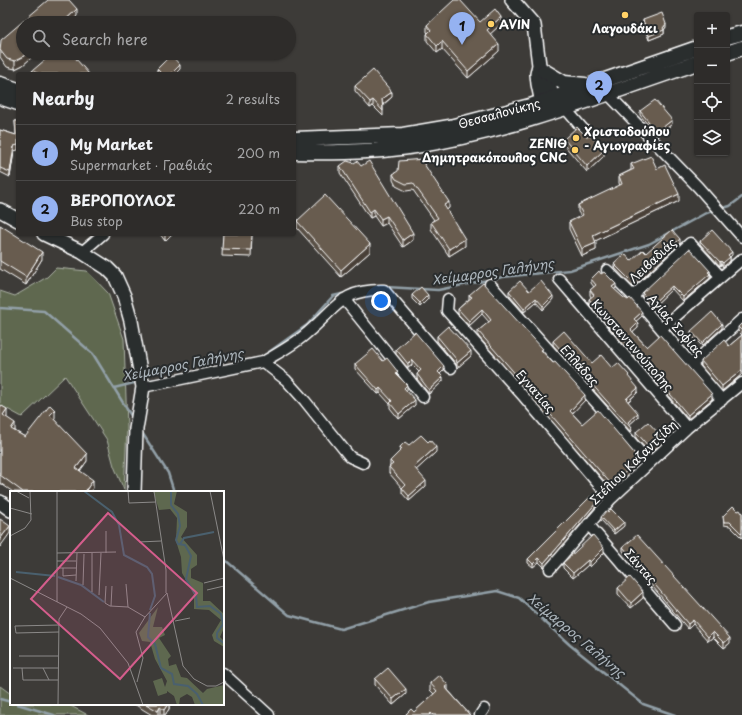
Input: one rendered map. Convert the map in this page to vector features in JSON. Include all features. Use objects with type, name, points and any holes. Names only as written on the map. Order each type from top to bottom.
[{"type":"main road","points":[[730,37],[742,33]]},
{"type":"main road","points":[[730,52],[742,48]]},
{"type":"main road","name":"Θεσσαλονίκης","points":[[296,152],[378,150],[414,146],[477,133],[552,107],[593,84],[694,49]]},
{"type":"main road","name":"Θεσσαλονίκης","points":[[296,139],[374,137],[425,132],[552,107],[608,94],[694,64]]},
{"type":"main road","points":[[541,68],[564,84],[593,84]]},
{"type":"main road","points":[[0,84],[16,89]]},
{"type":"main road","points":[[0,97],[16,102]]},
{"type":"street","points":[[512,0],[534,25],[541,68],[548,80],[552,107],[589,136]]},
{"type":"street","points":[[608,94],[698,187],[742,237]]},
{"type":"street","points":[[0,210],[16,219]]},
{"type":"street","points":[[48,236],[82,252],[107,268],[120,286],[131,322],[143,387],[136,429],[134,491]]},
{"type":"street","points":[[82,252],[101,236]]},
{"type":"street","name":"Λειβαδιάς","points":[[633,296],[690,243],[721,277]]},
{"type":"street","points":[[662,328],[742,260]]},
{"type":"street","name":"Αγίας Σοφίας","points":[[607,270],[662,328],[722,400]]},
{"type":"street","name":"Κωνσταντινούπολης","points":[[559,280],[687,428]]},
{"type":"street","name":"Ελλάδας","points":[[490,284],[650,464]]},
{"type":"street","points":[[143,387],[263,362],[306,334],[344,299],[360,291],[384,290],[451,368]]},
{"type":"street","points":[[344,299],[423,397]]},
{"type":"street","name":"Εγνατίας","points":[[448,299],[447,311],[524,397],[611,499]]},
{"type":"street","points":[[692,364],[742,319]]},
{"type":"street","points":[[263,362],[286,380],[306,401],[350,457],[364,463]]},
{"type":"street","name":"Στέλιου Καζαντζίδη","points":[[550,569],[611,499],[687,428],[742,382]]},
{"type":"street","points":[[0,502],[10,509]]},
{"type":"street","name":"Σάντας","points":[[588,524],[675,624]]},
{"type":"street","points":[[224,674],[269,715]]},
{"type":"green space","points":[[56,268],[87,271],[108,293],[124,339],[127,428],[124,490],[114,466],[107,440],[65,376],[22,417],[0,405],[0,291],[15,296],[47,277]]},
{"type":"green space","points":[[0,686],[10,693],[10,705],[69,705],[88,715],[0,715]]},
{"type":"building","points":[[48,0],[69,0],[77,9],[70,16],[29,16]]},
{"type":"building","points":[[454,0],[460,0],[480,22],[495,9],[501,17],[487,30],[499,44],[468,71],[442,41],[437,46],[427,34],[431,30],[427,25]]},
{"type":"building","points":[[662,13],[666,24],[663,28],[664,30],[649,36],[643,20]]},
{"type":"building","points":[[16,27],[17,60],[15,61],[7,59],[0,50],[1,40]]},
{"type":"building","points":[[45,60],[77,60],[87,72],[35,72],[32,71]]},
{"type":"building","points":[[166,60],[176,60],[180,65],[173,72],[160,72],[157,69]]},
{"type":"building","points":[[373,70],[392,92],[382,99],[383,111],[373,100],[370,102],[355,86]]},
{"type":"building","points":[[655,100],[672,120],[657,132],[640,111]]},
{"type":"building","points":[[577,127],[586,136],[591,136],[604,150],[587,166],[564,139]]},
{"type":"building","points":[[0,130],[16,135],[16,146],[14,146],[10,172],[0,168]]},
{"type":"building","points":[[651,156],[657,169],[665,165],[679,194],[593,235],[596,243],[582,249],[569,222],[583,215],[578,205],[622,184],[619,176],[634,169],[631,164]]},
{"type":"building","points":[[424,159],[424,164],[449,202],[444,205],[465,239],[449,249],[431,222],[438,218],[413,183],[406,184],[396,179],[393,174],[398,171],[399,161]]},
{"type":"building","points":[[347,161],[354,163],[357,161],[361,166],[369,161],[413,233],[403,240],[387,216],[381,219],[374,209],[370,212],[340,166]]},
{"type":"building","points":[[325,195],[370,244],[341,270],[297,221]]},
{"type":"building","points":[[0,225],[42,252],[26,277],[0,261]]},
{"type":"building","points":[[672,230],[680,239],[633,283],[614,264],[625,254],[631,261],[643,250],[646,253]]},
{"type":"building","points":[[712,230],[732,252],[728,255],[730,257],[723,263],[721,261],[720,262],[700,241]]},
{"type":"building","points":[[223,236],[252,236],[251,250],[222,249]]},
{"type":"building","points":[[689,249],[710,271],[708,272],[710,274],[683,297],[672,286],[652,304],[642,293]]},
{"type":"building","points":[[599,271],[601,274],[604,272],[616,284],[612,287],[623,297],[628,300],[630,298],[642,312],[634,319],[638,323],[631,330],[647,347],[660,335],[712,394],[688,415],[589,299],[594,295],[590,290],[596,285],[591,279]]},
{"type":"building","points":[[520,281],[529,291],[541,281],[553,296],[543,306],[536,298],[524,309],[509,291]]},
{"type":"building","points":[[483,283],[543,349],[541,350],[553,363],[555,362],[585,395],[570,411],[582,424],[598,410],[639,459],[612,485],[478,331],[491,320],[482,309],[469,321],[458,309],[472,297],[469,295]]},
{"type":"building","points":[[421,287],[428,295],[420,303],[412,295]]},
{"type":"building","points":[[712,312],[722,324],[702,343],[691,331]]},
{"type":"building","points":[[742,323],[742,331],[738,327]]},
{"type":"building","points":[[448,326],[471,351],[457,363],[456,359],[437,336]]},
{"type":"building","points":[[564,331],[592,363],[601,355],[612,368],[618,363],[638,388],[626,399],[638,413],[628,422],[632,427],[631,428],[553,341]]},
{"type":"building","points":[[415,332],[444,366],[438,372],[443,377],[429,390],[417,374],[421,370],[412,360],[408,364],[396,349]]},
{"type":"building","points":[[742,335],[742,370],[722,386],[701,361],[724,340],[729,346]]},
{"type":"building","points":[[373,349],[383,361],[387,358],[398,372],[396,374],[407,385],[404,388],[415,400],[399,414],[390,403],[392,401],[380,388],[378,390],[355,364]]},
{"type":"building","points":[[0,405],[7,409],[3,415],[15,423],[11,429],[25,437],[50,405],[55,410],[50,415],[87,454],[76,468],[93,480],[86,490],[88,491],[22,491],[0,475]]},
{"type":"building","points":[[648,422],[662,437],[650,448],[636,432]]},
{"type":"building","points":[[421,435],[428,442],[430,440],[436,447],[414,467],[426,481],[409,496],[402,488],[405,485],[389,467],[393,464],[390,461],[402,449],[400,447],[405,442],[409,445]]},
{"type":"building","points":[[591,496],[597,502],[544,563],[539,558],[533,564],[528,559]]},
{"type":"building","points":[[733,506],[742,513],[742,534],[730,522],[724,522],[723,516]]},
{"type":"building","points":[[611,509],[624,522],[614,531],[601,517],[606,511],[608,512]]},
{"type":"building","points":[[0,519],[10,526],[0,539]]},
{"type":"building","points":[[593,535],[604,548],[590,562],[588,560],[573,573],[563,563]]},
{"type":"building","points":[[637,535],[730,638],[724,643],[713,632],[708,637],[693,620],[688,624],[623,547]]},
{"type":"building","points":[[630,577],[643,592],[631,603],[618,588]]},
{"type":"building","points":[[388,668],[406,689],[393,699],[375,679]]},
{"type":"building","points":[[439,675],[448,685],[445,687],[470,715],[433,715],[431,713],[429,715],[407,715],[406,714],[411,709],[414,712],[437,691],[430,683]]},
{"type":"building","points":[[148,705],[167,705],[164,710],[160,707],[158,711]]},
{"type":"waterway","name":"Χείμαρρος Γαλήνης","points":[[720,209],[730,206],[742,197]]},
{"type":"waterway","name":"Χείμαρρος Γαλήνης","points":[[386,287],[438,290],[503,277],[570,270],[649,244],[704,214],[715,210]]},
{"type":"waterway","name":"Χείμαρρος Γαλήνης","points":[[259,359],[307,325],[333,296],[346,293]]},
{"type":"waterway","name":"Χείμαρρος Γαλήνης","points":[[0,308],[44,311],[93,354],[133,419]]},
{"type":"waterway","name":"Χείμαρρος Γαλήνης","points":[[145,381],[164,378]]},
{"type":"waterway","name":"Χείμαρρος Γαλήνης","points":[[114,388],[138,382]]},
{"type":"waterway","name":"Χείμαρρος Γαλήνης","points":[[141,431],[168,473],[174,491]]},
{"type":"waterway","name":"Χείμαρρος Γαλήνης","points":[[224,559],[289,615],[341,629],[429,602],[497,591],[519,598],[570,645],[643,704],[675,715]]},
{"type":"waterway","points":[[0,699],[10,702]]},
{"type":"waterway","points":[[20,705],[54,715]]},
{"type":"place","name":"Λαγουδάκι","points":[[625,15]]},
{"type":"place","name":"AVIN","points":[[491,24]]},
{"type":"place","name":"My Market","points":[[462,45]]},
{"type":"place","name":"ΒΕΡΟΠΟΥΛΟΣ","points":[[599,104]]},
{"type":"place","name":"Χριστοδούλου - Αγιογραφίες","points":[[576,138]]},
{"type":"place","name":"ΖΕΝΙΘ Δημητρακόπουλος CNC","points":[[575,150]]}]
